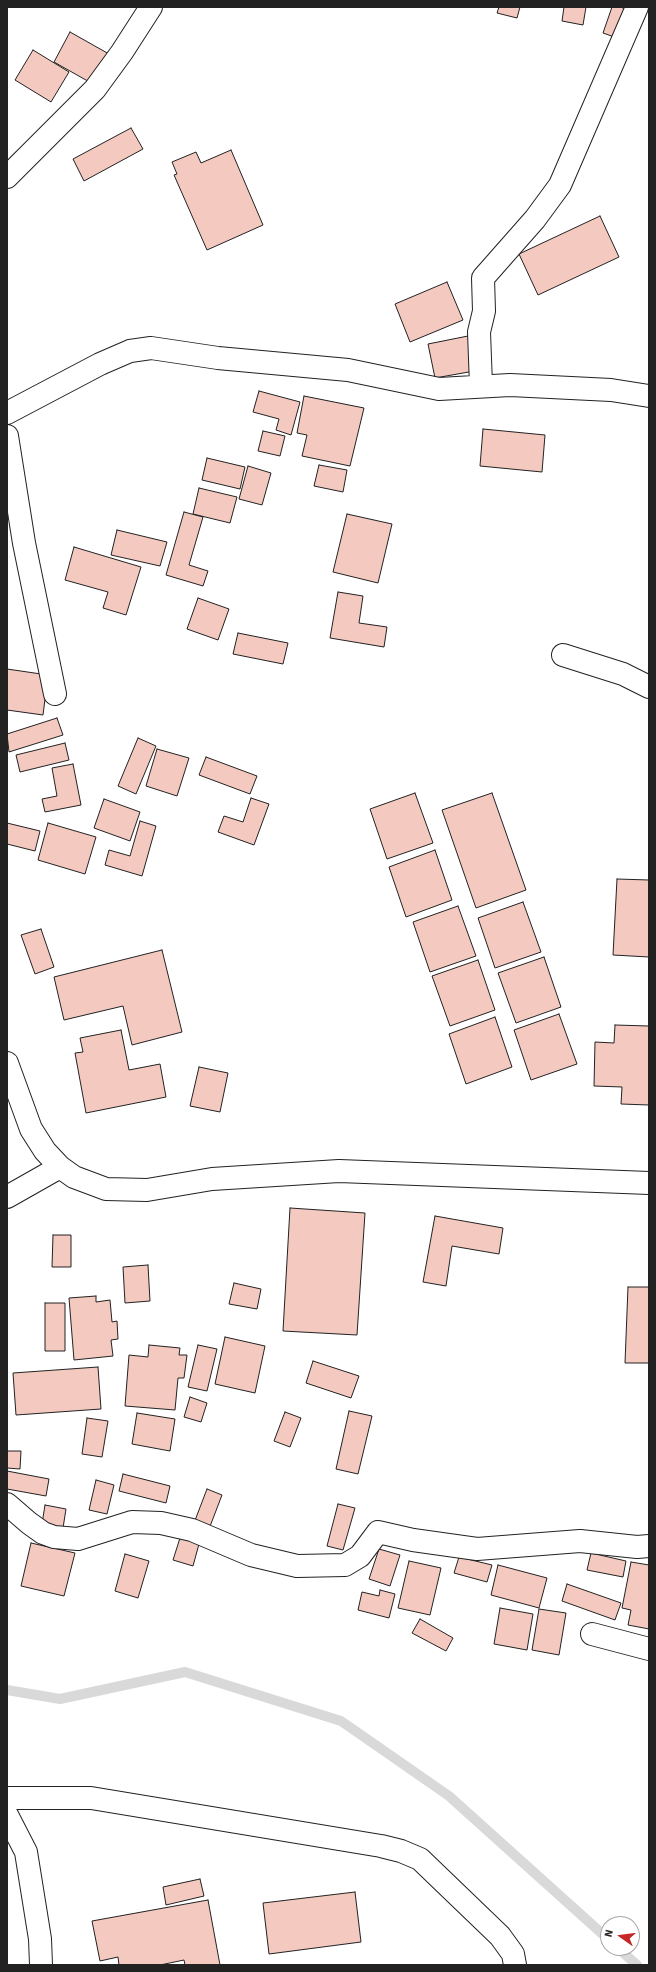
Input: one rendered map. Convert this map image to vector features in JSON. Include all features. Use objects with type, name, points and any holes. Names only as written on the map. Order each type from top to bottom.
[{"type":"street","points":[[7,177],[95,89],[122,52],[151,7]]},
{"type":"street","points":[[481,385],[478,332],[484,311],[483,278],[535,219],[560,184],[638,7]]},
{"type":"street","points":[[7,413],[100,364],[130,351],[151,348],[218,358],[348,370],[439,389],[481,385],[510,385],[590,389],[649,396]]},
{"type":"street","points":[[7,436],[24,544],[55,694]]},
{"type":"street","points":[[563,655],[623,674],[649,687]]},
{"type":"street","points":[[7,1063],[31,1129],[45,1151],[60,1167],[74,1177],[106,1189],[147,1190],[212,1179],[339,1171],[649,1183]]},
{"type":"street","points":[[7,1197],[60,1167]]},
{"type":"street","points":[[7,1504],[29,1523],[44,1533],[54,1537],[78,1539],[132,1522],[161,1523],[192,1530],[251,1555],[297,1566],[345,1565],[360,1556],[378,1532],[413,1540],[477,1549],[580,1541],[637,1547],[649,1546]]},
{"type":"street","points":[[592,1634],[649,1648]]},
{"type":"street","points":[[7,1798],[91,1798],[381,1846],[401,1851],[420,1859],[500,1936],[512,1954],[515,1965]]},
{"type":"street","points":[[7,1815],[26,1852],[40,1939],[41,1965]]},
{"type":"building","points":[[499,7],[520,7],[517,18],[497,13]]},
{"type":"building","points":[[564,7],[586,7],[583,25],[562,21]]},
{"type":"building","points":[[612,7],[620,7],[629,10],[620,39],[603,33]]},
{"type":"building","points":[[70,32],[109,54],[93,84],[54,62]]},
{"type":"building","points":[[33,50],[69,72],[51,102],[15,80]]},
{"type":"building","points":[[131,128],[143,149],[84,181],[73,159]]},
{"type":"building","points":[[231,150],[263,225],[207,250],[174,175],[177,174],[172,162],[196,152],[201,163]]},
{"type":"building","points":[[600,216],[619,257],[538,295],[519,254]]},
{"type":"building","points":[[447,282],[463,320],[410,342],[395,304]]},
{"type":"building","points":[[473,335],[480,370],[435,378],[428,344]]},
{"type":"building","points":[[259,391],[300,402],[291,435],[276,430],[279,419],[253,412]]},
{"type":"building","points":[[304,396],[364,408],[350,466],[302,456],[307,435],[297,433]]},
{"type":"building","points":[[483,429],[545,435],[542,472],[480,466]]},
{"type":"building","points":[[263,431],[285,436],[280,456],[258,451]]},
{"type":"building","points":[[207,458],[245,467],[240,489],[202,480]]},
{"type":"building","points":[[319,465],[347,470],[343,492],[314,486]]},
{"type":"building","points":[[248,466],[271,473],[262,505],[239,499]]},
{"type":"building","points":[[199,488],[237,497],[230,523],[193,514]]},
{"type":"building","points":[[184,512],[203,517],[189,565],[208,571],[203,586],[166,575]]},
{"type":"building","points":[[347,514],[392,524],[378,583],[333,572]]},
{"type":"building","points":[[117,530],[167,542],[160,566],[111,555]]},
{"type":"building","points":[[74,547],[141,567],[126,615],[103,608],[108,592],[65,580]]},
{"type":"building","points":[[338,592],[363,596],[359,623],[387,627],[384,647],[330,638]]},
{"type":"building","points":[[198,598],[229,609],[218,640],[187,629]]},
{"type":"building","points":[[238,633],[288,643],[283,664],[233,654]]},
{"type":"building","points":[[7,669],[48,675],[43,715],[7,710]]},
{"type":"building","points":[[57,718],[63,735],[9,752],[7,734]]},
{"type":"building","points":[[138,738],[156,746],[136,794],[118,786]]},
{"type":"building","points":[[65,743],[69,760],[20,772],[16,755]]},
{"type":"building","points":[[157,749],[189,758],[177,796],[146,786]]},
{"type":"building","points":[[206,757],[257,776],[250,794],[199,775]]},
{"type":"building","points":[[73,764],[81,805],[45,812],[42,799],[57,796],[52,768]]},
{"type":"building","points":[[415,793],[433,843],[387,859],[370,809]]},
{"type":"building","points":[[492,793],[526,890],[476,908],[442,810]]},
{"type":"building","points":[[251,798],[269,804],[254,845],[218,832],[224,816],[243,822]]},
{"type":"building","points":[[104,799],[140,812],[130,841],[94,828]]},
{"type":"building","points":[[140,821],[156,826],[142,876],[105,865],[109,850],[130,856]]},
{"type":"building","points":[[7,823],[40,831],[35,851],[7,844]]},
{"type":"building","points":[[48,823],[96,837],[85,874],[38,860]]},
{"type":"building","points":[[435,850],[452,900],[406,917],[389,867]]},
{"type":"building","points":[[617,879],[649,880],[649,957],[613,955]]},
{"type":"building","points":[[523,902],[541,952],[495,968],[478,918]]},
{"type":"building","points":[[458,906],[476,956],[430,972],[413,922]]},
{"type":"building","points":[[41,929],[54,967],[35,974],[21,935]]},
{"type":"building","points":[[162,950],[182,1032],[132,1045],[123,1006],[64,1020],[54,977]]},
{"type":"building","points":[[544,957],[561,1007],[516,1023],[498,973]]},
{"type":"building","points":[[478,960],[495,1010],[450,1026],[432,976]]},
{"type":"building","points":[[559,1014],[577,1064],[531,1080],[514,1030]]},
{"type":"building","points":[[495,1017],[512,1067],[466,1084],[449,1034]]},
{"type":"building","points":[[615,1025],[649,1026],[649,1105],[621,1104],[622,1087],[594,1086],[595,1042],[614,1043]]},
{"type":"building","points":[[121,1030],[129,1070],[160,1064],[166,1097],[86,1113],[75,1053],[83,1052],[80,1038]]},
{"type":"building","points":[[199,1067],[228,1073],[220,1112],[190,1106]]},
{"type":"building","points":[[290,1208],[365,1213],[357,1335],[283,1331]]},
{"type":"building","points":[[435,1216],[503,1228],[499,1254],[452,1246],[446,1286],[423,1282]]},
{"type":"building","points":[[53,1235],[71,1235],[71,1267],[52,1267]]},
{"type":"building","points":[[148,1265],[150,1301],[125,1303],[123,1267]]},
{"type":"building","points":[[234,1283],[261,1289],[257,1309],[229,1304]]},
{"type":"building","points":[[628,1287],[649,1287],[649,1363],[625,1363]]},
{"type":"building","points":[[96,1296],[96,1302],[110,1300],[112,1322],[117,1321],[118,1339],[111,1340],[113,1356],[74,1360],[69,1298]]},
{"type":"building","points":[[45,1303],[65,1303],[65,1351],[45,1351]]},
{"type":"building","points":[[225,1337],[265,1346],[255,1393],[215,1384]]},
{"type":"building","points":[[149,1345],[180,1348],[179,1355],[187,1355],[184,1378],[178,1378],[175,1410],[125,1406],[129,1355],[148,1357]]},
{"type":"building","points":[[198,1345],[217,1349],[207,1391],[188,1387]]},
{"type":"building","points":[[313,1361],[359,1376],[351,1398],[306,1383]]},
{"type":"building","points":[[98,1367],[101,1409],[16,1415],[13,1373]]},
{"type":"building","points":[[190,1397],[207,1403],[201,1422],[184,1417]]},
{"type":"building","points":[[349,1411],[372,1416],[358,1474],[336,1469]]},
{"type":"building","points":[[285,1412],[301,1418],[290,1447],[274,1441]]},
{"type":"building","points":[[137,1413],[175,1419],[170,1451],[132,1444]]},
{"type":"building","points":[[87,1418],[108,1421],[102,1457],[82,1454]]},
{"type":"building","points":[[7,1451],[21,1451],[20,1469],[7,1468]]},
{"type":"building","points":[[7,1471],[49,1479],[46,1496],[7,1489]]},
{"type":"building","points":[[123,1474],[170,1486],[166,1503],[119,1491]]},
{"type":"building","points":[[96,1480],[114,1485],[107,1514],[89,1510]]},
{"type":"building","points":[[207,1489],[222,1495],[209,1529],[194,1523]]},
{"type":"building","points":[[338,1504],[355,1508],[343,1550],[327,1546]]},
{"type":"building","points":[[45,1505],[66,1509],[63,1528],[42,1524]]},
{"type":"building","points":[[180,1538],[199,1544],[193,1566],[173,1560]]},
{"type":"building","points":[[31,1543],[75,1553],[64,1596],[21,1586]]},
{"type":"building","points":[[379,1549],[400,1555],[390,1586],[369,1579]]},
{"type":"building","points":[[591,1553],[626,1561],[623,1577],[587,1570]]},
{"type":"building","points":[[125,1554],[149,1561],[138,1598],[115,1591]]},
{"type":"building","points":[[459,1557],[492,1565],[487,1582],[454,1573]]},
{"type":"building","points":[[409,1561],[441,1568],[430,1615],[398,1608]]},
{"type":"building","points":[[631,1562],[649,1565],[649,1629],[628,1625],[631,1610],[622,1608]]},
{"type":"building","points":[[498,1565],[547,1578],[539,1608],[491,1595]]},
{"type":"building","points":[[567,1584],[621,1603],[615,1620],[562,1601]]},
{"type":"building","points":[[380,1590],[395,1594],[389,1618],[358,1610],[362,1592],[379,1596]]},
{"type":"building","points":[[500,1608],[533,1614],[527,1650],[494,1644]]},
{"type":"building","points":[[539,1609],[566,1613],[559,1655],[532,1650]]},
{"type":"building","points":[[420,1619],[453,1638],[446,1651],[412,1633]]},
{"type":"building","points":[[200,1879],[204,1896],[166,1905],[163,1887]]},
{"type":"building","points":[[355,1892],[361,1942],[269,1954],[263,1903]]},
{"type":"building","points":[[208,1900],[220,1965],[185,1965],[184,1960],[160,1965],[119,1965],[118,1957],[100,1961],[92,1921]]},
{"type":"waterway","points":[[7,1690],[60,1699],[185,1672],[341,1721],[449,1796],[600,1932]]},
{"type":"waterway","points":[[627,1956],[637,1965]]}]
